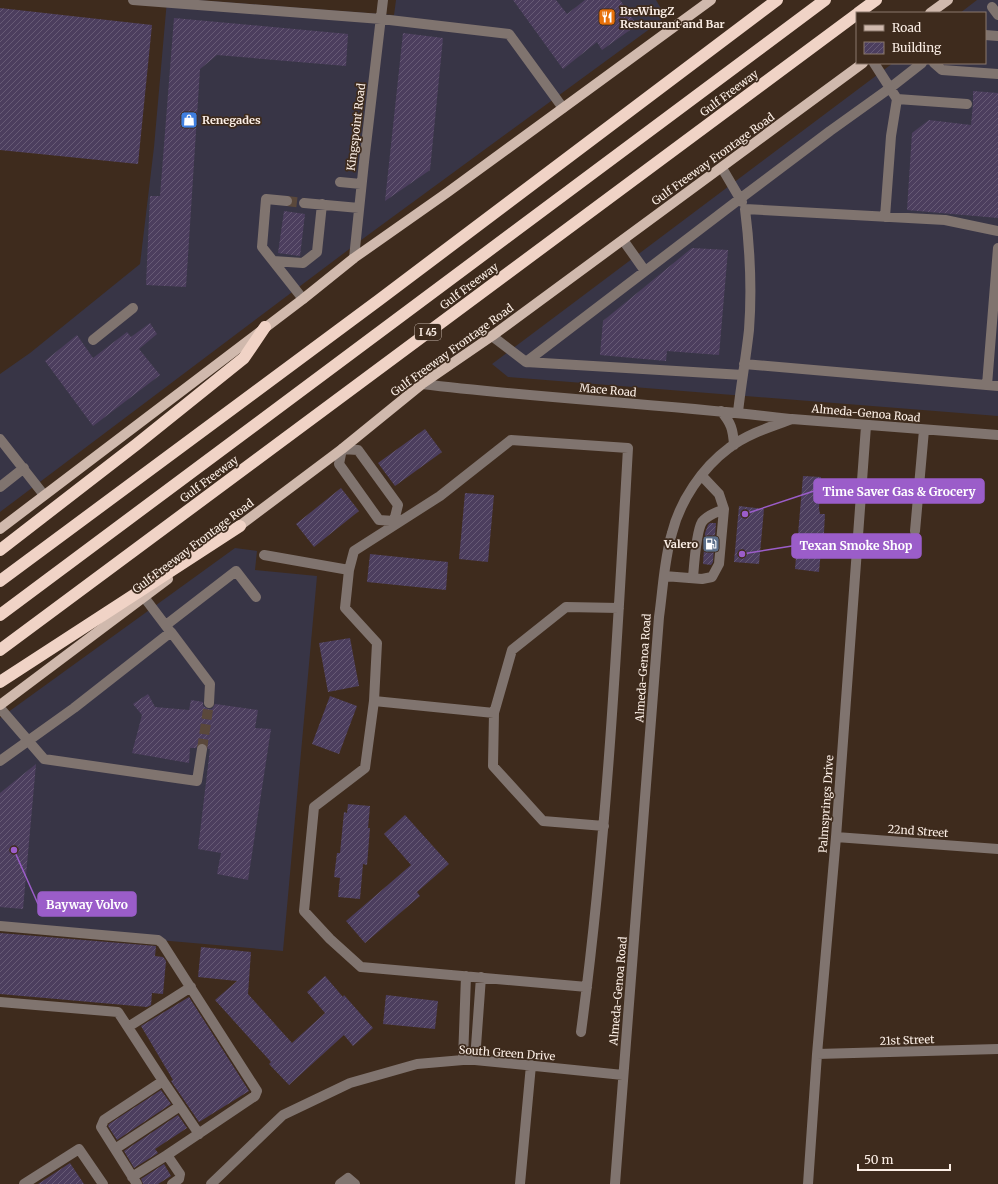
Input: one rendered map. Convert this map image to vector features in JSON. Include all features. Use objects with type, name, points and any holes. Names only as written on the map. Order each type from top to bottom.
[{"type":"highway","points":[[0,581],[379,300],[776,0]]},
{"type":"highway","name":"Gulf Freeway","points":[[0,615],[825,0]]},
{"type":"highway","name":"Gulf Freeway","points":[[861,12],[876,0]]},
{"type":"highway","name":"Gulf Freeway","points":[[0,650],[856,15]]},
{"type":"highway","points":[[0,550],[137,444],[244,358],[265,327]]},
{"type":"highway","points":[[0,682],[240,526]]},
{"type":"main road","points":[[0,529],[303,299],[354,258],[448,192],[711,0]]},
{"type":"main road","points":[[931,12],[948,0]]},
{"type":"main road","name":"Gulf Freeway Frontage Road","points":[[0,705],[342,449],[422,384],[492,336],[624,240],[862,64]]},
{"type":"street","points":[[133,0],[381,20],[509,34],[564,108]]},
{"type":"street","name":"Kingspoint Road","points":[[354,258],[361,184],[383,0]]},
{"type":"street","points":[[986,35],[998,36]]},
{"type":"street","points":[[875,64],[898,99],[891,136],[885,217]]},
{"type":"street","points":[[526,362],[741,198],[921,64]]},
{"type":"street","points":[[935,64],[942,70],[998,74]]},
{"type":"street","points":[[898,99],[967,104]]},
{"type":"street","points":[[722,168],[741,198],[745,210],[749,247],[749,330],[738,412]]},
{"type":"street","points":[[340,182],[361,184]]},
{"type":"street","points":[[287,201],[266,199],[262,247],[303,299]]},
{"type":"street","points":[[304,203],[359,208]]},
{"type":"street","points":[[273,260],[303,263],[317,252],[322,204]]},
{"type":"street","points":[[745,210],[945,220],[998,231]]},
{"type":"street","points":[[624,240],[645,271]]},
{"type":"street","points":[[987,385],[998,248]]},
{"type":"street","points":[[93,340],[133,308]]},
{"type":"street","points":[[492,336],[526,362],[743,375]]},
{"type":"street","points":[[744,364],[998,386]]},
{"type":"street","name":"Mace Road","points":[[422,384],[483,391],[738,412],[792,419]]},
{"type":"street","points":[[721,411],[730,423],[734,445]]},
{"type":"street","name":"Almeda-Genoa Road","points":[[615,1184],[659,617],[664,576],[672,532],[686,498],[707,469],[729,448],[759,431],[792,419],[866,426],[998,435]]},
{"type":"street","name":"Palmsprings Drive","points":[[808,1184],[836,837],[866,426]]},
{"type":"street","points":[[915,531],[924,430]]},
{"type":"street","points":[[0,438],[44,495]]},
{"type":"street","points":[[581,1032],[587,987],[604,826],[628,448],[511,440],[440,496],[395,523],[354,551],[349,570],[346,608],[377,643],[374,702],[365,768],[314,807],[304,911],[330,939],[361,967],[587,987]]},
{"type":"street","points":[[342,449],[358,450],[379,478],[398,505],[395,523],[379,520],[373,512],[339,464],[342,449]]},
{"type":"street","points":[[0,487],[24,468]]},
{"type":"street","points":[[664,576],[702,579],[712,577],[720,564],[724,509],[719,494],[702,476]]},
{"type":"street","points":[[693,578],[698,535],[702,522],[709,516],[724,509]]},
{"type":"street","points":[[264,555],[349,570]]},
{"type":"street","points":[[0,761],[74,708],[236,571],[256,597]]},
{"type":"street","points":[[144,597],[210,684],[209,703]]},
{"type":"street","points":[[604,826],[543,821],[493,766],[494,712],[512,650],[566,607],[619,608]]},
{"type":"street","points":[[374,702],[494,712]]},
{"type":"street","points":[[0,708],[44,759],[198,781],[202,749]]},
{"type":"street","name":"22nd Street","points":[[836,837],[998,849]]},
{"type":"street","points":[[0,926],[158,940],[162,942],[258,1091],[255,1096],[167,1155],[134,1181],[101,1126],[104,1120],[163,1081]]},
{"type":"street","points":[[463,1060],[466,976]]},
{"type":"street","points":[[475,1060],[481,978]]},
{"type":"street","points":[[128,1027],[191,987]]},
{"type":"street","points":[[0,1002],[118,1012],[199,1134]]},
{"type":"street","name":"21st Street","points":[[818,1054],[998,1049]]},
{"type":"street","name":"South Green Drive","points":[[212,1184],[283,1115],[350,1083],[417,1064],[475,1060],[623,1075]]},
{"type":"street","points":[[520,1184],[531,1065]]},
{"type":"street","points":[[115,1149],[180,1106]]},
{"type":"street","points":[[24,1184],[78,1149],[102,1184]]},
{"type":"street","points":[[167,1155],[180,1174],[179,1179],[172,1184]]},
{"type":"street","points":[[340,1184],[348,1178],[355,1184]]},
{"type":"shaded area","points":[[167,0],[196,0],[394,15],[396,0],[656,0],[666,17],[368,235],[0,512],[0,374],[30,353],[140,264],[154,147]]},
{"type":"shaded area","points":[[977,0],[998,0],[998,416],[508,377],[492,364],[892,64],[986,64],[986,12],[961,12]]},
{"type":"shaded area","points":[[235,548],[257,551],[255,570],[317,576],[283,951],[0,923],[0,718]]},
{"type":"building","points":[[513,0],[556,0],[567,14],[585,0],[620,0],[637,25],[602,50],[597,42],[563,69]]},
{"type":"building","points":[[0,8],[152,25],[138,164],[0,150]]},
{"type":"building","points":[[174,18],[348,34],[346,66],[217,55],[200,69],[186,287],[146,285],[150,196],[160,196]]},
{"type":"building","points":[[403,33],[443,38],[430,170],[385,201]]},
{"type":"building","points":[[973,91],[998,93],[998,218],[907,210],[912,133],[929,120],[971,125]]},
{"type":"building","points":[[284,211],[305,214],[300,256],[278,253]]},
{"type":"building","points":[[692,248],[728,250],[719,355],[667,351],[666,361],[600,355],[603,321]]},
{"type":"building","points":[[150,323],[157,334],[139,349],[160,375],[93,426],[45,361],[77,335],[93,358],[127,332],[131,337]]},
{"type":"building","points":[[425,429],[442,452],[395,486],[378,463]]},
{"type":"building","points":[[803,476],[821,477],[819,508],[820,514],[825,514],[823,551],[821,550],[819,572],[795,569]]},
{"type":"building","points":[[341,488],[359,511],[314,547],[296,524]]},
{"type":"building","points":[[465,493],[494,495],[488,562],[459,559]]},
{"type":"building","points":[[739,506],[764,509],[759,564],[734,562]]},
{"type":"building","name":"Valero","points":[[710,523],[716,523],[713,562],[711,565],[703,564],[705,533]]},
{"type":"building","points":[[370,554],[448,562],[446,590],[367,582]]},
{"type":"building","points":[[350,638],[359,686],[328,692],[319,643]]},
{"type":"building","points":[[148,694],[155,707],[189,710],[191,700],[203,702],[203,706],[208,709],[212,709],[215,704],[258,710],[255,728],[271,729],[248,880],[217,874],[221,853],[198,849],[210,749],[208,749],[206,744],[200,743],[196,748],[190,748],[189,763],[132,753],[142,715],[133,704]]},
{"type":"building","points":[[330,696],[357,706],[339,754],[312,744]]},
{"type":"building","points":[[36,764],[23,909],[0,907],[0,793]]},
{"type":"building","points":[[348,804],[370,806],[367,865],[363,864],[360,899],[338,897],[340,878],[334,877],[337,853],[340,853],[344,812],[347,813]]},
{"type":"building","points":[[405,815],[449,864],[417,892],[420,896],[365,943],[346,921],[411,865],[384,834]]},
{"type":"building","points":[[0,933],[156,946],[155,956],[163,957],[166,961],[163,994],[152,993],[151,1005],[147,1007],[0,994]]},
{"type":"building","points":[[201,947],[251,952],[248,994],[292,1043],[325,1013],[307,992],[325,976],[373,1028],[353,1046],[344,1035],[289,1085],[269,1064],[271,1062],[215,1000],[237,981],[198,977]]},
{"type":"building","points":[[386,995],[438,1001],[435,1029],[383,1024]]},
{"type":"building","points":[[189,997],[249,1091],[199,1122],[171,1081],[173,1080],[141,1026]]},
{"type":"building","points":[[161,1090],[171,1104],[117,1140],[108,1126],[109,1124]]},
{"type":"building","points":[[178,1115],[187,1128],[155,1149],[158,1153],[134,1168],[124,1151]]},
{"type":"building","points":[[70,1163],[84,1184],[38,1184]]},
{"type":"building","points":[[164,1164],[171,1176],[158,1184],[143,1184],[141,1179]]},
{"type":"tunnel","points":[[287,201],[304,203]]},
{"type":"tunnel","points":[[202,749],[209,703]]},
{"type":"place","name":"BreWingZ Restaurant and Bar","points":[[607,17]]},
{"type":"place","name":"Renegades","points":[[189,120]]},
{"type":"place","name":"Time Saver Gas & Grocery","points":[[745,514]]},
{"type":"place","name":"Valero","points":[[711,544]]},
{"type":"place","name":"Texan Smoke Shop","points":[[742,554]]},
{"type":"place","name":"Bayway Volvo","points":[[14,850]]}]
